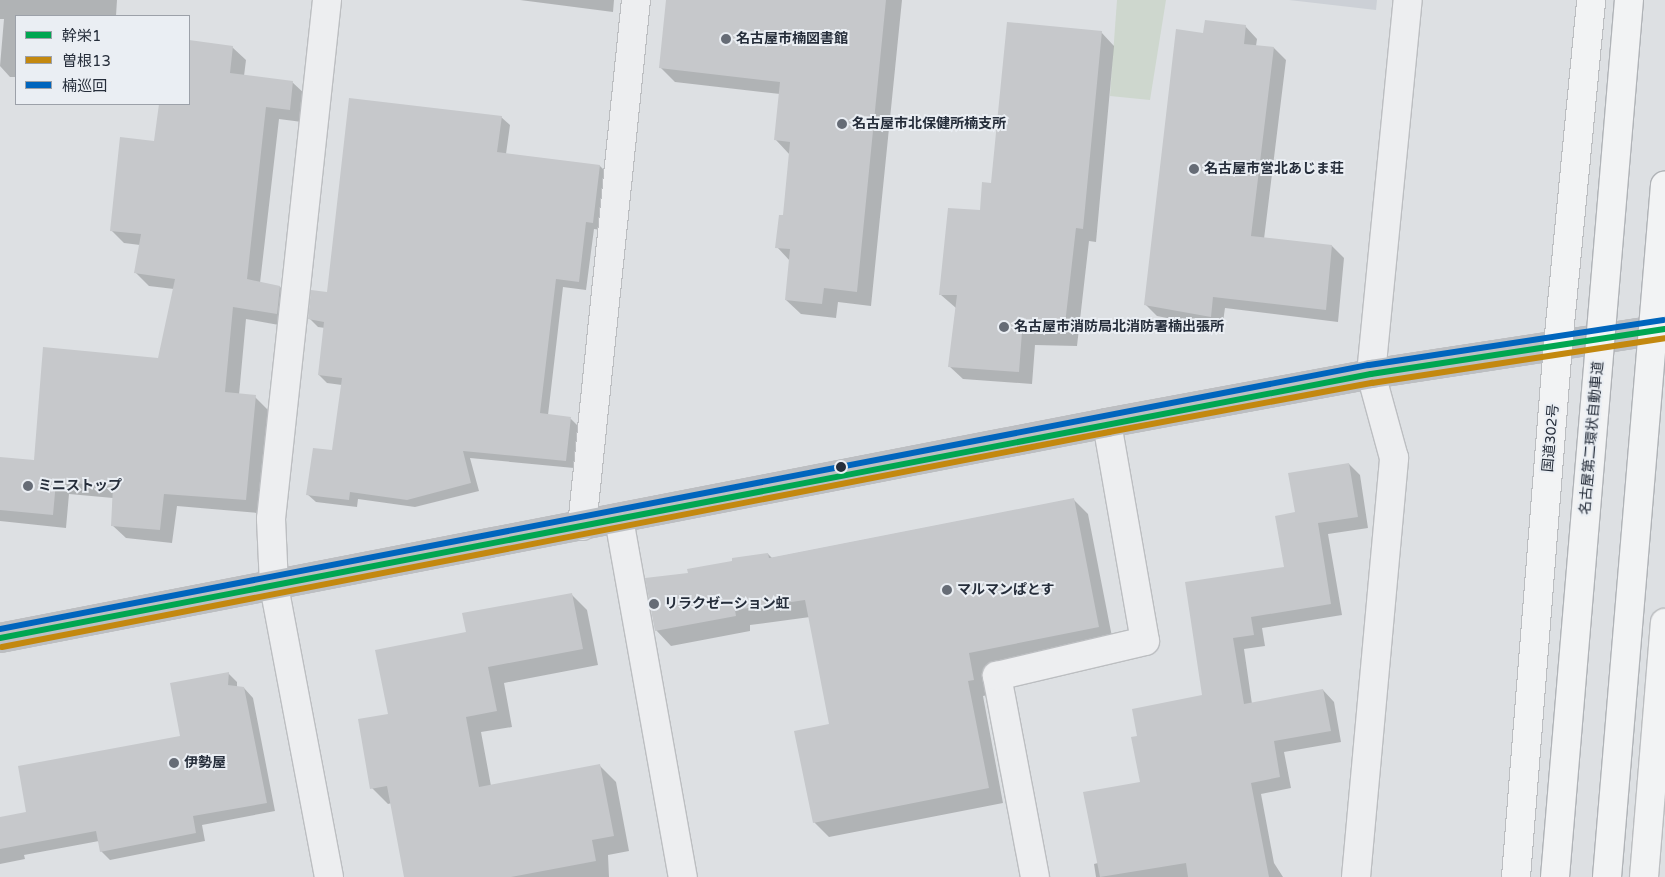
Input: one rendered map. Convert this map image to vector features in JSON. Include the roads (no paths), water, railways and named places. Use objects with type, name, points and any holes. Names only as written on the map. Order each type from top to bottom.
[{"type":"highway","name":"国道302号","points":[[1516,877],[1558,345],[1591,0]]},
{"type":"highway","name":"名古屋第二環状自動車道","points":[[1555,877],[1629,0]]},
{"type":"highway","points":[[1606,877],[1665,185]]},
{"type":"highway","points":[[1644,877],[1665,623]]},
{"type":"main road","points":[[0,638],[1108,423],[1371,374],[1665,329]]},
{"type":"street","points":[[327,0],[271,519],[274,586],[329,877]]},
{"type":"street","points":[[582,526],[636,0]]},
{"type":"street","points":[[1356,877],[1394,458],[1371,374],[1408,0]]},
{"type":"street","points":[[1035,877],[997,676],[1145,641],[1108,423]]},
{"type":"street","points":[[619,519],[684,877]]},
{"type":"place","name":"名古屋市楠図書館","points":[[726,39]]},
{"type":"place","name":"名古屋市北保健所楠支所","points":[[842,124]]},
{"type":"place","name":"名古屋市営北あじま荘","points":[[1194,169]]},
{"type":"place","name":"名古屋市消防局北消防署楠出張所","points":[[1004,327]]},
{"type":"place","name":"ミニストップ","points":[[28,486]]},
{"type":"place","name":"マルマンぱとす","points":[[947,590]]},
{"type":"place","name":"リラクゼーション虹","points":[[654,604]]},
{"type":"place","name":"伊勢屋","points":[[174,763]]}]
